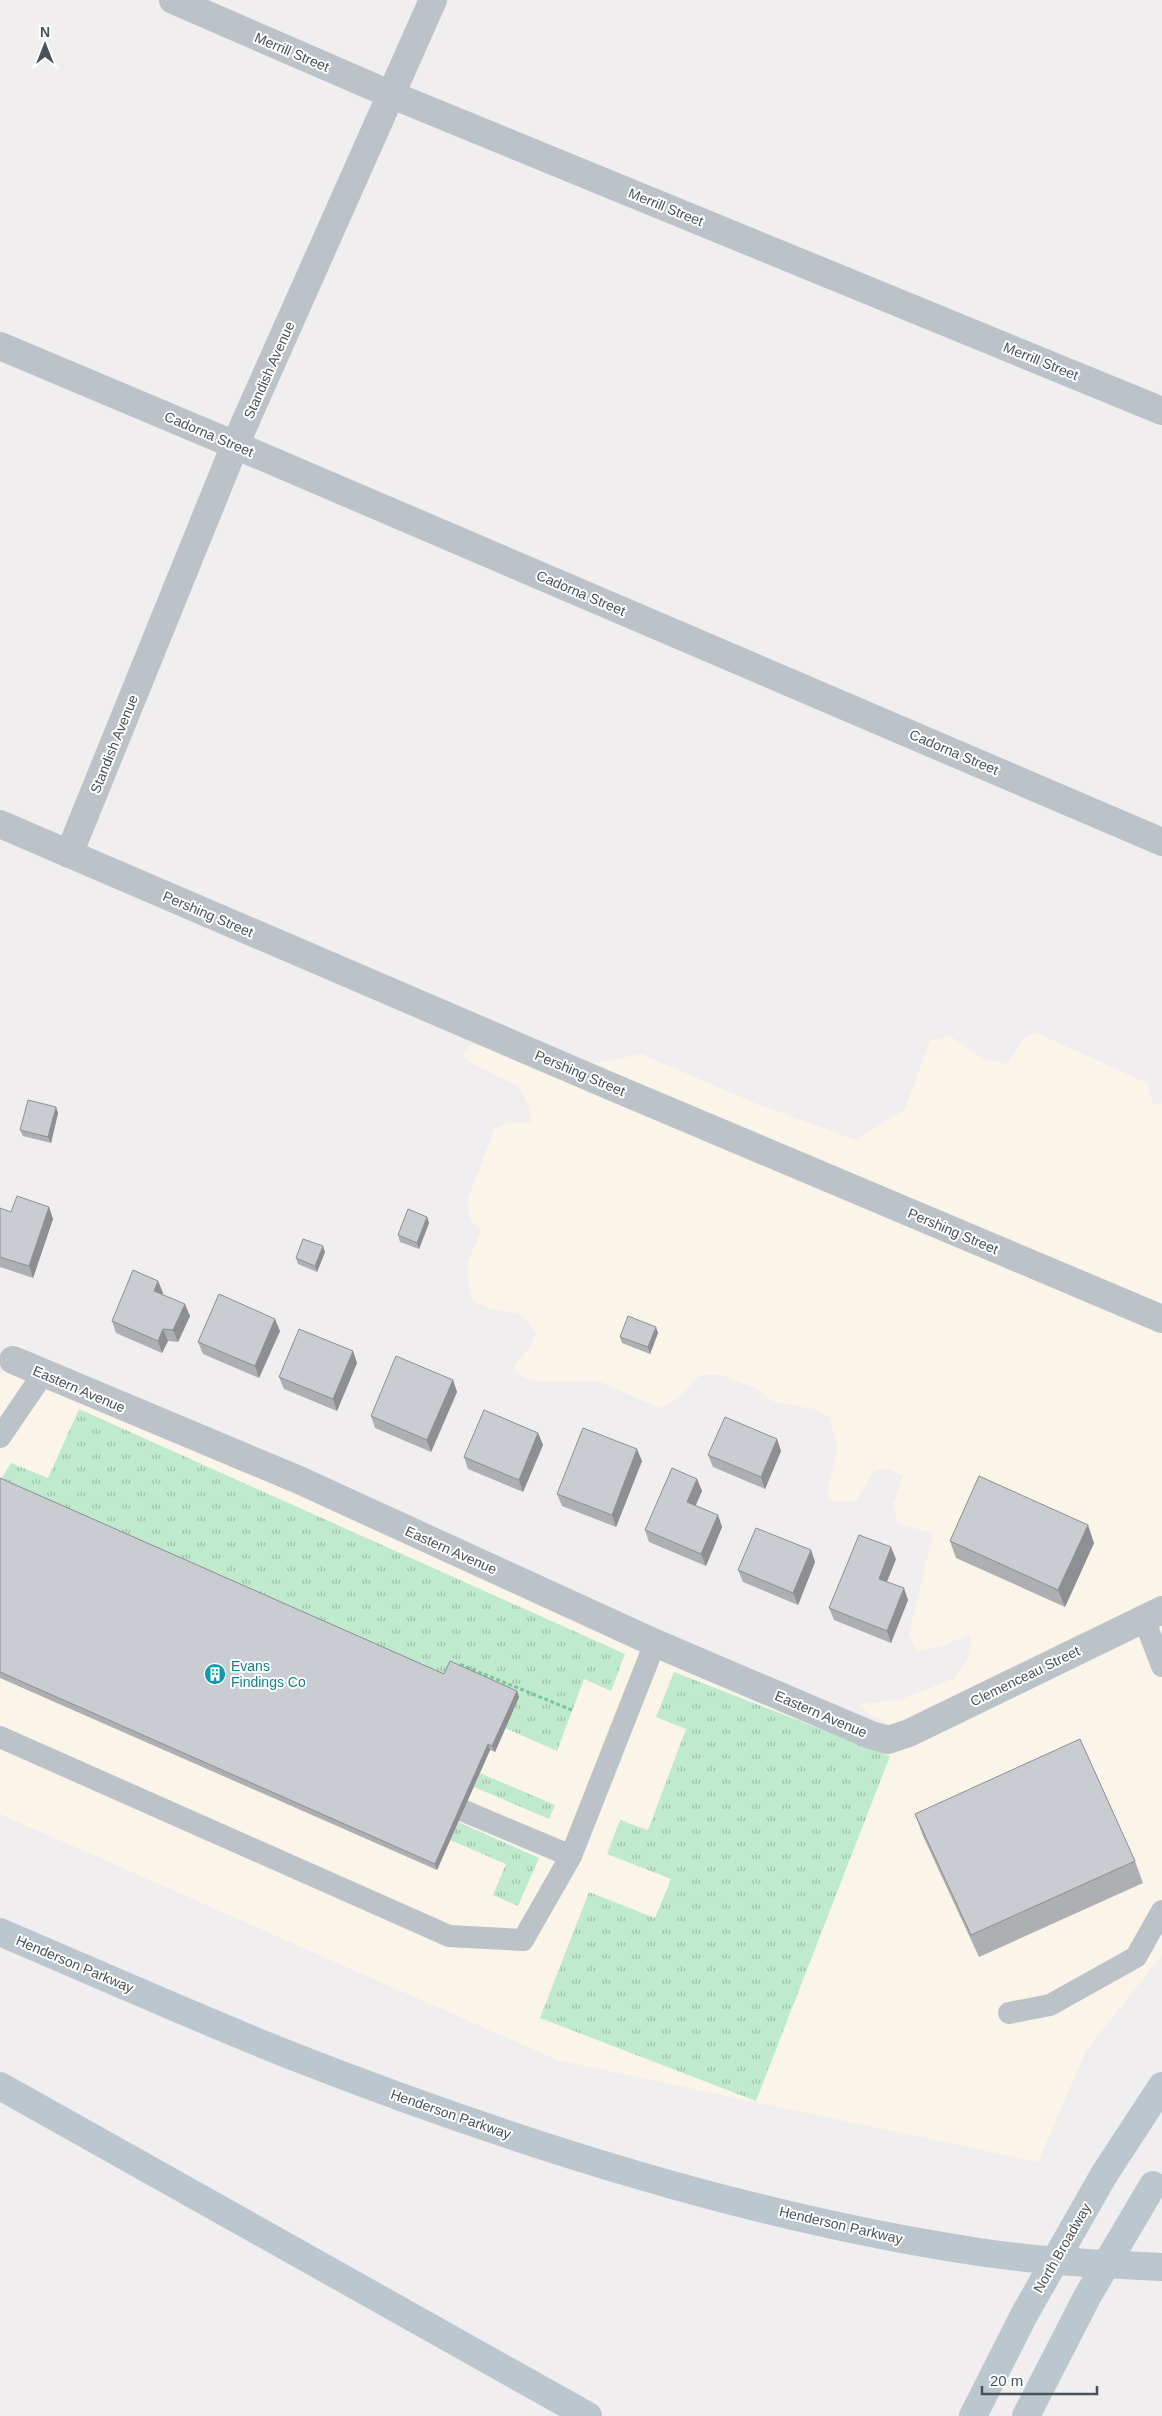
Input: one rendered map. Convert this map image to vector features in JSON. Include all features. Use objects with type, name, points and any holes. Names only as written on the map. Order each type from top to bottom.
[{"type":"main road","name":"Henderson Parkway","points":[[0,1932],[286,2053],[424,2105],[584,2159],[722,2197],[920,2242],[1034,2258],[1162,2267]]},
{"type":"main road","points":[[0,2086],[588,2416]]},
{"type":"main road","name":"North Broadway","points":[[973,2416],[1028,2307],[1105,2173],[1162,2086]]},
{"type":"main road","points":[[1026,2416],[1087,2298],[1158,2179]]},
{"type":"street","name":"Merrill Street","points":[[173,0],[392,95],[1162,411]]},
{"type":"street","name":"Standish Avenue","points":[[69,854],[236,445],[433,0]]},
{"type":"street","name":"Cadorna Street","points":[[0,346],[236,445],[1162,842]]},
{"type":"street","name":"Pershing Street","points":[[0,824],[1162,1319]]},
{"type":"street","name":"Eastern Avenue","points":[[14,1360],[299,1480],[655,1643],[871,1735],[888,1740]]},
{"type":"street","name":"Clemenceau Street","points":[[888,1740],[918,1728],[1153,1615]]},
{"type":"lane","points":[[0,1438],[44,1374]]},
{"type":"lane","points":[[1153,1615],[1162,1666]]},
{"type":"lane","points":[[0,1736],[449,1936],[523,1940],[571,1856],[655,1643]]},
{"type":"lane","points":[[464,1811],[571,1856]]},
{"type":"lane","points":[[1009,2013],[1050,2005],[1136,1957],[1162,1911]]},
{"type":"path","points":[[456,1670],[459,1664],[572,1710]]},
{"type":"shaded area","points":[[1037,1033],[1147,1083],[1154,1105],[1162,1103],[1162,1955],[1086,2051],[1038,2162],[557,2060],[0,1814],[0,1377],[14,1344],[23,1346],[30,1353],[898,1737],[889,1724],[869,1714],[859,1704],[899,1700],[955,1678],[969,1655],[971,1634],[945,1645],[917,1652],[909,1634],[933,1533],[898,1524],[893,1504],[903,1476],[890,1470],[875,1470],[856,1501],[833,1501],[827,1494],[838,1448],[829,1417],[813,1409],[772,1401],[757,1389],[721,1375],[700,1375],[678,1399],[659,1408],[598,1381],[538,1382],[523,1378],[513,1368],[530,1347],[536,1333],[523,1315],[487,1308],[471,1299],[467,1264],[481,1231],[471,1221],[467,1201],[495,1128],[507,1123],[530,1123],[530,1108],[519,1087],[471,1063],[462,1054],[480,1037],[581,1065],[642,1054],[750,1101],[856,1140],[905,1109],[930,1040],[950,1036],[984,1059],[1007,1064],[1023,1038]]},
{"type":"green space","points":[[79,1409],[625,1654],[611,1691],[584,1679],[557,1751],[505,1728],[446,1680],[0,1481],[11,1463],[48,1478]]},
{"type":"green space","points":[[674,1672],[890,1756],[756,2101],[540,2018],[589,1892],[655,1918],[671,1879],[607,1854],[620,1820],[648,1830],[686,1729],[656,1717]]},
{"type":"green space","points":[[480,1773],[555,1805],[549,1819],[474,1787]]},
{"type":"green space","points":[[458,1822],[539,1858],[518,1906],[493,1895],[506,1864],[450,1840]]},
{"type":"building","points":[[28,1100],[56,1107],[48,1137],[20,1130]]},
{"type":"building","points":[[17,1196],[49,1207],[29,1266],[0,1257],[0,1208],[11,1212]]},
{"type":"building","points":[[408,1209],[427,1217],[417,1243],[398,1235]]},
{"type":"building","points":[[303,1239],[323,1246],[315,1266],[296,1258]]},
{"type":"building","points":[[133,1270],[158,1281],[154,1291],[185,1304],[173,1330],[163,1329],[158,1341],[112,1321]]},
{"type":"building","points":[[219,1294],[275,1319],[255,1366],[198,1342]]},
{"type":"building","points":[[628,1316],[656,1327],[648,1347],[620,1337]]},
{"type":"building","points":[[299,1329],[353,1351],[333,1399],[279,1377]]},
{"type":"building","points":[[396,1356],[453,1380],[427,1440],[371,1416]]},
{"type":"building","points":[[484,1410],[538,1433],[519,1480],[464,1457]]},
{"type":"building","points":[[725,1417],[777,1439],[761,1477],[708,1455]]},
{"type":"building","points":[[583,1428],[637,1449],[612,1515],[557,1494]]},
{"type":"building","points":[[672,1468],[697,1479],[687,1502],[718,1515],[701,1554],[645,1530]]},
{"type":"building","points":[[979,1476],[1088,1525],[1058,1590],[950,1541]]},
{"type":"building","name":"Evans Findings Co","points":[[0,1478],[444,1674],[450,1661],[517,1691],[492,1746],[488,1744],[435,1864],[0,1672]]},
{"type":"building","points":[[756,1528],[811,1550],[793,1593],[738,1570]]},
{"type":"building","points":[[859,1535],[891,1547],[879,1579],[904,1588],[887,1631],[829,1608]]},
{"type":"building","points":[[1080,1739],[1135,1861],[971,1935],[915,1814]]},
{"type":"place","name":"Evans Findings Co","points":[[215,1674]]}]
